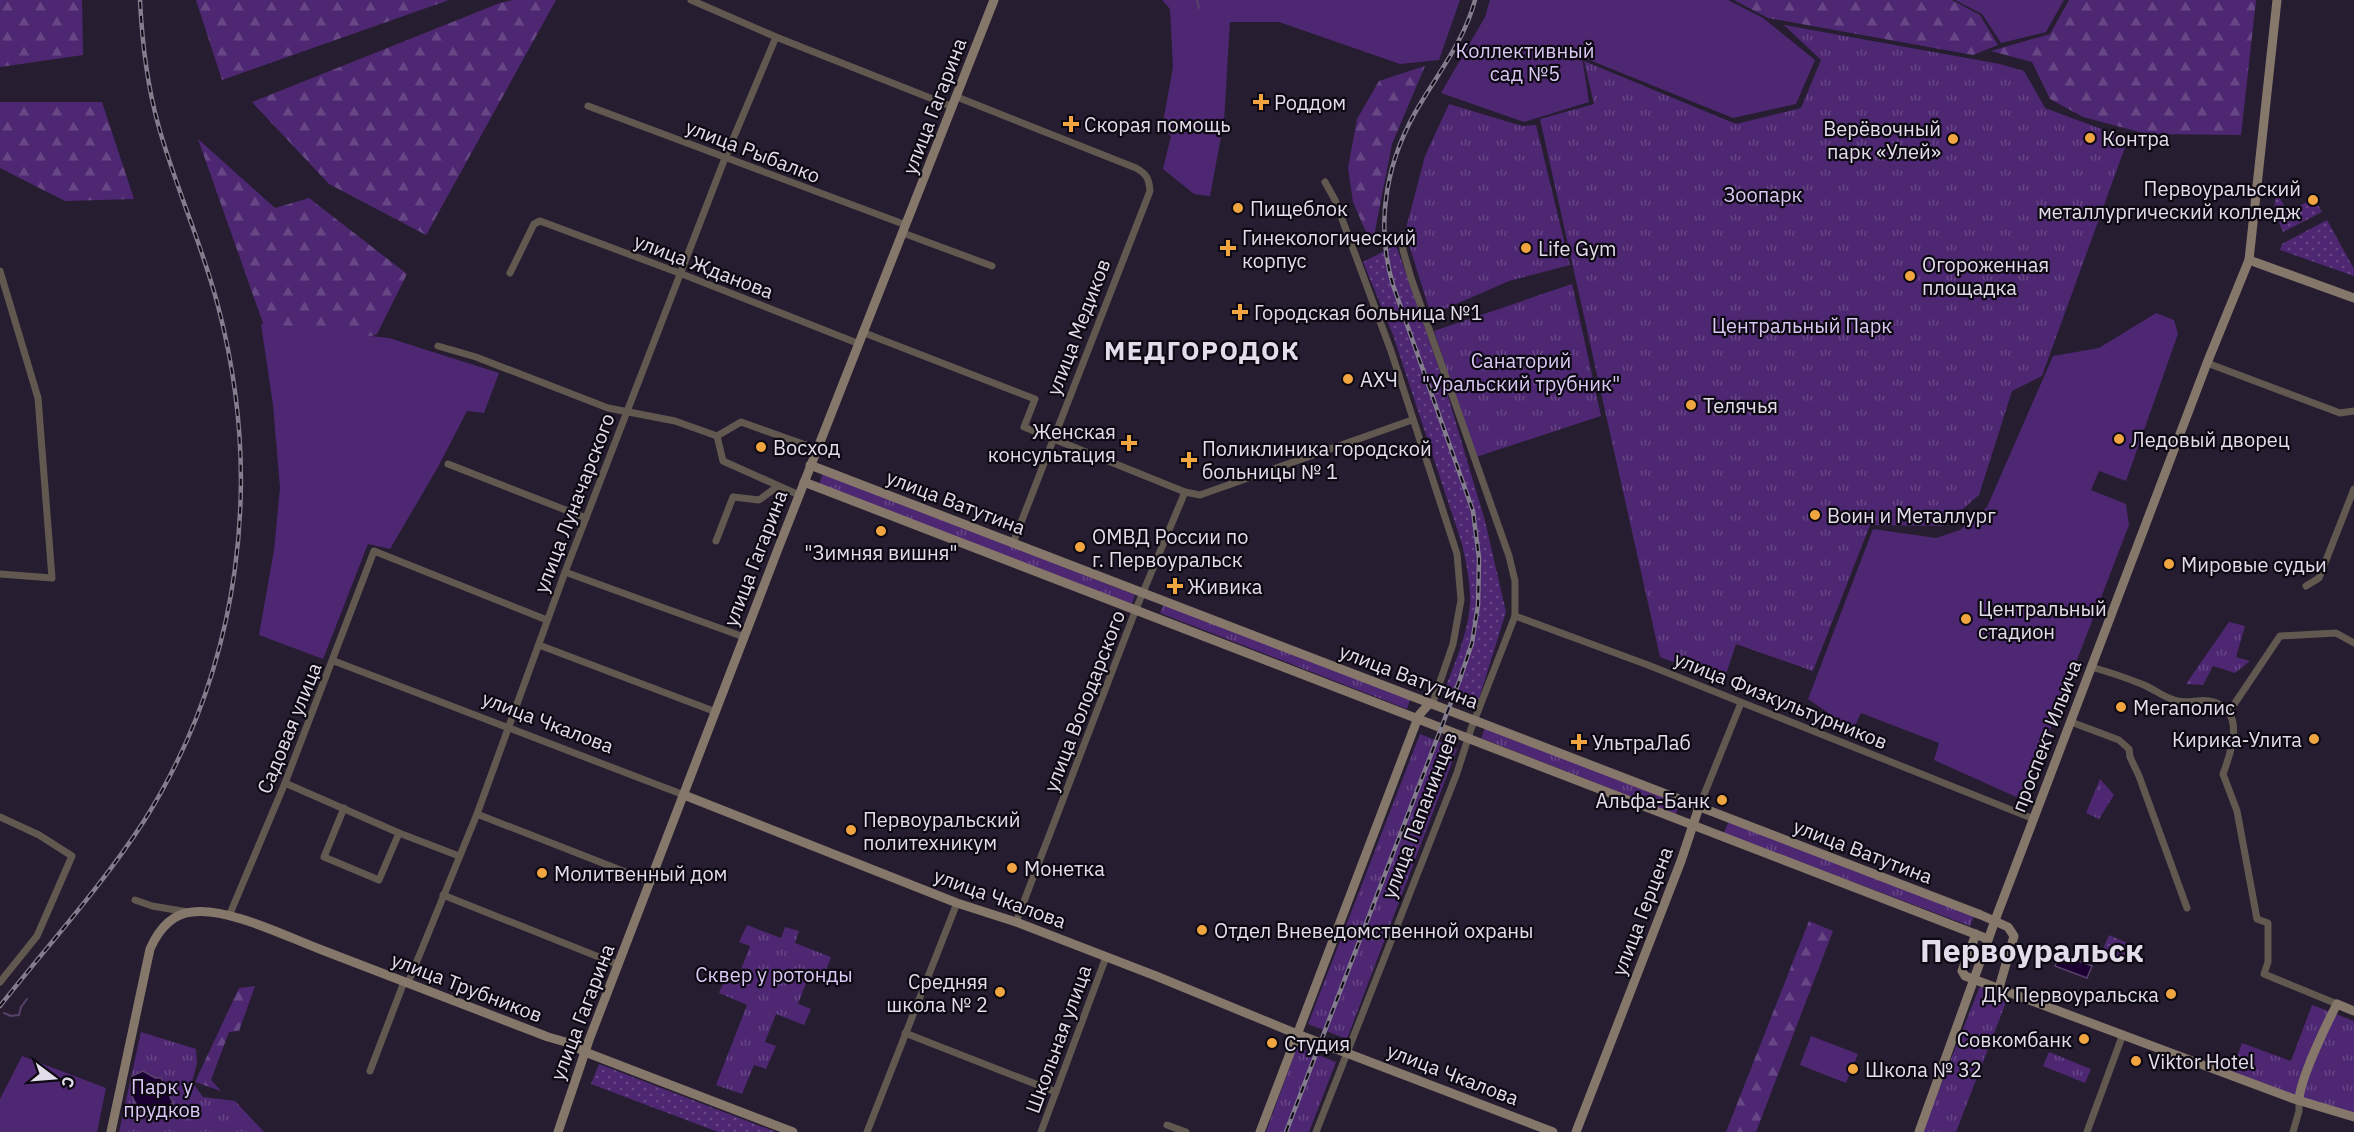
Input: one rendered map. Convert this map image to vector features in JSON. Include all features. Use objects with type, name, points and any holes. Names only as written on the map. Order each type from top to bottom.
[{"type":"street","points":[[692,0],[776,37],[953,107]]},
{"type":"street","name":"улица Гагарина","points":[[558,1132],[585,1052],[810,465],[994,0]]},
{"type":"street","name":"проспект Ильича","points":[[1919,1132],[1994,922],[2248,260],[2277,0]]},
{"type":"street","name":"улица Луначарского","points":[[370,1071],[477,814],[507,725],[565,572],[725,158],[776,37]]},
{"type":"street","name":"улица Медиков","points":[[957,97],[1144,172],[1150,190],[1013,543]]},
{"type":"street","name":"улица Рыбалко","points":[[588,106],[725,158],[992,266]]},
{"type":"street","name":"улица Папанинцев","points":[[1260,1132],[1418,719],[1422,710],[1430,704],[1453,644],[1461,600],[1457,554],[1387,340],[1335,200],[1325,183]]},
{"type":"street","name":"улица Жданова","points":[[510,273],[538,221],[682,274],[857,343]]},
{"type":"street","name":"улица Папанинцев","points":[[1316,1132],[1453,783],[1515,616],[1515,581],[1509,556],[1411,279],[1403,250],[1402,235]]},
{"type":"street","points":[[2248,260],[2354,298]]},
{"type":"street","points":[[0,271],[38,398],[52,578],[0,573]]},
{"type":"street","points":[[862,332],[1035,399],[1024,427],[1185,492],[1200,495],[1412,420]]},
{"type":"street","points":[[438,346],[476,357],[608,408],[663,418],[717,436],[741,422],[817,449]]},
{"type":"street","points":[[2207,363],[2340,413],[2354,411]]},
{"type":"street","points":[[717,436],[723,461],[799,495]]},
{"type":"street","points":[[448,464],[586,518]]},
{"type":"street","name":"улица Ватутина","points":[[810,465],[1981,915],[1994,922]]},
{"type":"street","name":"улица Ватутина","points":[[804,482],[1988,939]]},
{"type":"street","points":[[716,541],[733,497],[759,500],[778,486]]},
{"type":"street","points":[[2306,586],[2319,578],[2354,489]]},
{"type":"street","name":"улица Володарского","points":[[1016,922],[1136,609],[1185,492]]},
{"type":"street","name":"Садовая улица","points":[[229,916],[334,660],[374,552],[547,620]]},
{"type":"street","points":[[565,572],[744,637]]},
{"type":"street","name":"улица Физкультурников","points":[[1515,616],[1606,649],[2034,819]]},
{"type":"street","points":[[2229,712],[2280,636],[2336,633],[2354,643]]},
{"type":"street","points":[[539,645],[716,712]]},
{"type":"street","name":"улица Чкалова","points":[[334,660],[507,725],[957,903],[1016,922],[1240,1008],[1297,1034],[1553,1132]]},
{"type":"street","points":[[2091,667],[2143,685],[2179,701],[2210,701],[2220,704],[2229,712],[2235,730],[2232,749],[2223,774],[2237,811],[2257,919],[2268,923],[2268,962],[2265,974],[2354,1011]]},
{"type":"street","name":"улица Герцена","points":[[1576,1132],[1741,702]]},
{"type":"street","points":[[2071,722],[2119,740],[2129,749],[2130,757],[2187,908]]},
{"type":"street","points":[[285,783],[399,833],[459,856]]},
{"type":"street","points":[[344,808],[324,857],[379,880],[399,833]]},
{"type":"street","points":[[477,814],[651,882]]},
{"type":"street","points":[[0,982],[37,936],[72,856],[39,835],[1,817]]},
{"type":"street","points":[[443,895],[619,964]]},
{"type":"street","points":[[135,900],[152,906],[189,912]]},
{"type":"street","points":[[867,1132],[957,903]]},
{"type":"street","name":"улица Трубников","points":[[189,912],[202,911],[229,916],[569,1043],[585,1052],[793,1132]]},
{"type":"street","points":[[111,1132],[150,949],[162,928],[176,917],[189,912]]},
{"type":"street","points":[[1999,988],[2014,936],[2008,927],[1994,922],[1976,934],[1962,975],[2299,1100],[2354,1117]]},
{"type":"street","name":"Школьная улица","points":[[1041,1132],[1106,957]]},
{"type":"street","points":[[2293,1132],[2299,1111],[2299,1093],[2337,1004]]},
{"type":"street","points":[[905,1033],[1056,1092]]},
{"type":"street","points":[[2087,1132],[2123,1035]]},
{"type":"street","points":[[1167,1125],[1186,1132]]},
{"type":"green space","points":[[0,0],[82,0],[83,55],[0,67]]},
{"type":"green space","points":[[196,0],[449,0],[222,80]]},
{"type":"green space","points":[[513,0],[556,0],[426,235],[329,184],[252,102],[500,3]]},
{"type":"green space","points":[[1162,0],[1460,0],[1439,60],[1400,64],[1279,22],[1230,22],[1224,121],[1210,196],[1194,194],[1163,169],[1171,136],[1162,128],[1173,67],[1170,9]]},
{"type":"green space","name":"Коллективный сад №5","points":[[1490,0],[1728,0],[1763,18],[1815,60],[1796,104],[1733,118],[1582,57],[1589,102],[1524,122],[1441,93],[1485,17]]},
{"type":"green space","points":[[1734,0],[1952,0],[1980,15],[1998,45],[1973,55],[1768,18]]},
{"type":"green space","points":[[1955,0],[2064,0],[2046,32],[2001,43],[1982,14]]},
{"type":"green space","points":[[2069,0],[2256,0],[2241,135],[2147,134],[2083,117],[2050,99],[2032,62],[1991,51],[2050,34]]},
{"type":"green space","name":"Центральный Парк","points":[[1784,25],[2000,64],[2024,71],[2045,108],[2128,139],[2042,376],[2012,391],[1979,495],[1943,526],[1870,525],[1813,671],[1736,644],[1724,680],[1660,657],[1540,119],[1594,104],[1584,61],[1736,124],[1801,108],[1821,60]]},
{"type":"green space","points":[[1425,66],[1392,144],[1372,246],[1353,202],[1348,168],[1357,119],[1379,81]]},
{"type":"green space","points":[[0,102],[102,102],[134,199],[65,201],[0,168]]},
{"type":"green space","points":[[1449,104],[1522,126],[1536,125],[1570,265],[1509,281],[1431,315],[1405,232],[1425,156]]},
{"type":"green space","points":[[198,139],[275,208],[309,198],[407,274],[377,334],[318,359],[271,346]]},
{"type":"green space","points":[[2276,192],[2288,212],[2314,198],[2322,212],[2283,232],[2274,211]]},
{"type":"green space","points":[[2327,220],[2354,269],[2354,276],[2280,250],[2282,244]]},
{"type":"green space","points":[[1396,245],[1445,386],[1485,521],[1506,612],[1477,705],[1443,694],[1460,649],[1469,615],[1467,566],[1462,544],[1393,335],[1363,262]]},
{"type":"green space","name":"Санаторий \"Уральский трубник\"","points":[[1572,284],[1601,416],[1476,457],[1434,331]]},
{"type":"green space","name":"Центральный стадион","points":[[2156,313],[2174,320],[2178,334],[2126,481],[2099,471],[2091,490],[2126,504],[2129,525],[2023,800],[1934,760],[1939,743],[1861,713],[1853,730],[1808,699],[1873,529],[1936,538],[1960,530],[1987,507],[2053,356],[2099,348]]},
{"type":"green space","points":[[261,324],[389,338],[499,373],[484,413],[467,411],[438,467],[390,549],[368,544],[323,659],[259,635],[274,550],[280,488],[273,405]]},
{"type":"green space","points":[[823,473],[1135,595],[1132,604],[819,485]]},
{"type":"green space","points":[[1164,604],[1410,700],[1407,709],[1160,613]]},
{"type":"green space","points":[[2229,622],[2245,626],[2236,657],[2250,661],[2235,673],[2213,666],[2203,685],[2186,684]]},
{"type":"green space","points":[[1485,728],[1680,803],[1676,814],[1481,738]]},
{"type":"green space","points":[[1420,734],[1457,749],[1347,1039],[1308,1024]]},
{"type":"green space","points":[[2100,779],[2114,795],[2099,819],[2086,813]]},
{"type":"green space","points":[[1729,821],[1974,916],[1970,926],[1724,833]]},
{"type":"green space","points":[[1809,921],[1833,931],[1756,1132],[1726,1132]]},
{"type":"green space","name":"Сквер у ротонды","points":[[747,925],[781,938],[785,927],[799,931],[795,943],[831,957],[825,973],[812,968],[798,1004],[811,1009],[804,1025],[776,1014],[765,1042],[776,1046],[766,1069],[754,1065],[742,1094],[716,1085],[747,1005],[719,993],[724,981],[735,985],[750,946],[739,942]]},
{"type":"green space","points":[[2109,935],[2134,946],[2128,962],[2102,951]]},
{"type":"green space","points":[[255,986],[239,1031],[229,1032],[211,1080],[221,1091],[195,1082],[239,988]]},
{"type":"green space","points":[[1980,986],[2008,997],[1956,1132],[1922,1132]]},
{"type":"green space","points":[[2312,1005],[2354,1021],[2354,1113],[2313,1102],[2232,1071],[2242,1043],[2291,1061]]},
{"type":"green space","name":"Парк у прудков","points":[[141,1032],[196,1049],[197,1063],[192,1082],[203,1097],[235,1101],[264,1132],[119,1132]]},
{"type":"green space","points":[[1811,1036],[1858,1054],[1846,1083],[1800,1065]]},
{"type":"green space","points":[[1297,1047],[1336,1062],[1309,1132],[1266,1132]]},
{"type":"green space","points":[[2049,1052],[2091,1069],[2085,1083],[2043,1066]]},
{"type":"green space","points":[[22,1056],[106,1088],[97,1132],[0,1132],[0,1099]]},
{"type":"green space","points":[[599,1064],[776,1132],[718,1132],[591,1084]]},
{"type":"shaded area","points":[[2060,954],[2092,966],[2087,978],[2055,966]]},
{"type":"shaded area","points":[[143,1071],[155,1078],[161,1078],[173,1103],[157,1113],[146,1116],[138,1108],[131,1093],[132,1076]]},
{"type":"waterway","points":[[1197,0],[1199,8]]},
{"type":"waterway","points":[[4,1013],[11,1016],[19,1015],[27,999]]},
{"type":"railway","points":[[0,1006],[93,892],[128,845],[177,762],[203,700],[222,636],[235,571],[240,505],[239,438],[232,372],[212,283],[172,170],[154,109],[142,31],[140,0]]},
{"type":"railway","points":[[1286,1132],[1472,643],[1478,605],[1479,558],[1473,511],[1393,285],[1387,261],[1385,213],[1387,190],[1400,144],[1410,122],[1459,40],[1475,0]]},
{"type":"place","name":"Роддом","points":[[1261,102]]},
{"type":"place","name":"Скорая помощь","points":[[1071,124]]},
{"type":"place","name":"Контра","points":[[2090,138]]},
{"type":"place","name":"Верёвочный парк «Улей»","points":[[1953,139]]},
{"type":"place","name":"Первоуральский металлургический колледж","points":[[2313,200]]},
{"type":"place","name":"Пищеблок","points":[[1238,208]]},
{"type":"place","name":"Гинекологический корпус","points":[[1228,248]]},
{"type":"place","name":"Life Gym","points":[[1526,248]]},
{"type":"place","name":"Огороженная площадка","points":[[1910,276]]},
{"type":"place","name":"Городская больница №1","points":[[1240,312]]},
{"type":"place","name":"АХЧ","points":[[1348,379]]},
{"type":"place","name":"Телячья","points":[[1691,405]]},
{"type":"place","name":"Ледовый дворец","points":[[2119,439]]},
{"type":"place","name":"Женская консультация","points":[[1129,443]]},
{"type":"place","name":"Восход","points":[[761,447]]},
{"type":"place","name":"Поликлиника городской больницы № 1","points":[[1189,460]]},
{"type":"place","name":"Воин и Металлург","points":[[1815,515]]},
{"type":"place","name":"\"Зимняя вишня\"","points":[[881,531]]},
{"type":"place","name":"ОМВД России по г. Первоуральск","points":[[1080,547]]},
{"type":"place","name":"Мировые судьи","points":[[2169,564]]},
{"type":"place","name":"Живика","points":[[1175,586]]},
{"type":"place","name":"Центральный стадион","points":[[1966,619]]},
{"type":"place","name":"Мегаполис","points":[[2121,707]]},
{"type":"place","name":"Кирика-Улита","points":[[2314,739]]},
{"type":"place","name":"УльтраЛаб","points":[[1579,742]]},
{"type":"place","name":"Альфа-Банк","points":[[1722,800]]},
{"type":"place","name":"Первоуральский политехникум","points":[[851,830]]},
{"type":"place","name":"Монетка","points":[[1012,868]]},
{"type":"place","name":"Молитвенный дом","points":[[542,873]]},
{"type":"place","name":"Отдел Вневедомственной охраны","points":[[1202,930]]},
{"type":"place","name":"Средняя школа № 2","points":[[1000,992]]},
{"type":"place","name":"ДК Первоуральска","points":[[2171,994]]},
{"type":"place","name":"Совкомбанк","points":[[2084,1039]]},
{"type":"place","name":"Студия","points":[[1272,1043]]},
{"type":"place","name":"Viktor Hotel","points":[[2136,1061]]},
{"type":"place","name":"Школа № 32","points":[[1853,1069]]},
{"type":"district","name":"МЕДГОРОДОК","points":[[1202,350]]},
{"type":"district","name":"Первоуральск","points":[[2032,950]]},
{"type":"park label","name":"Зоопарк","points":[[1763,194]]}]
